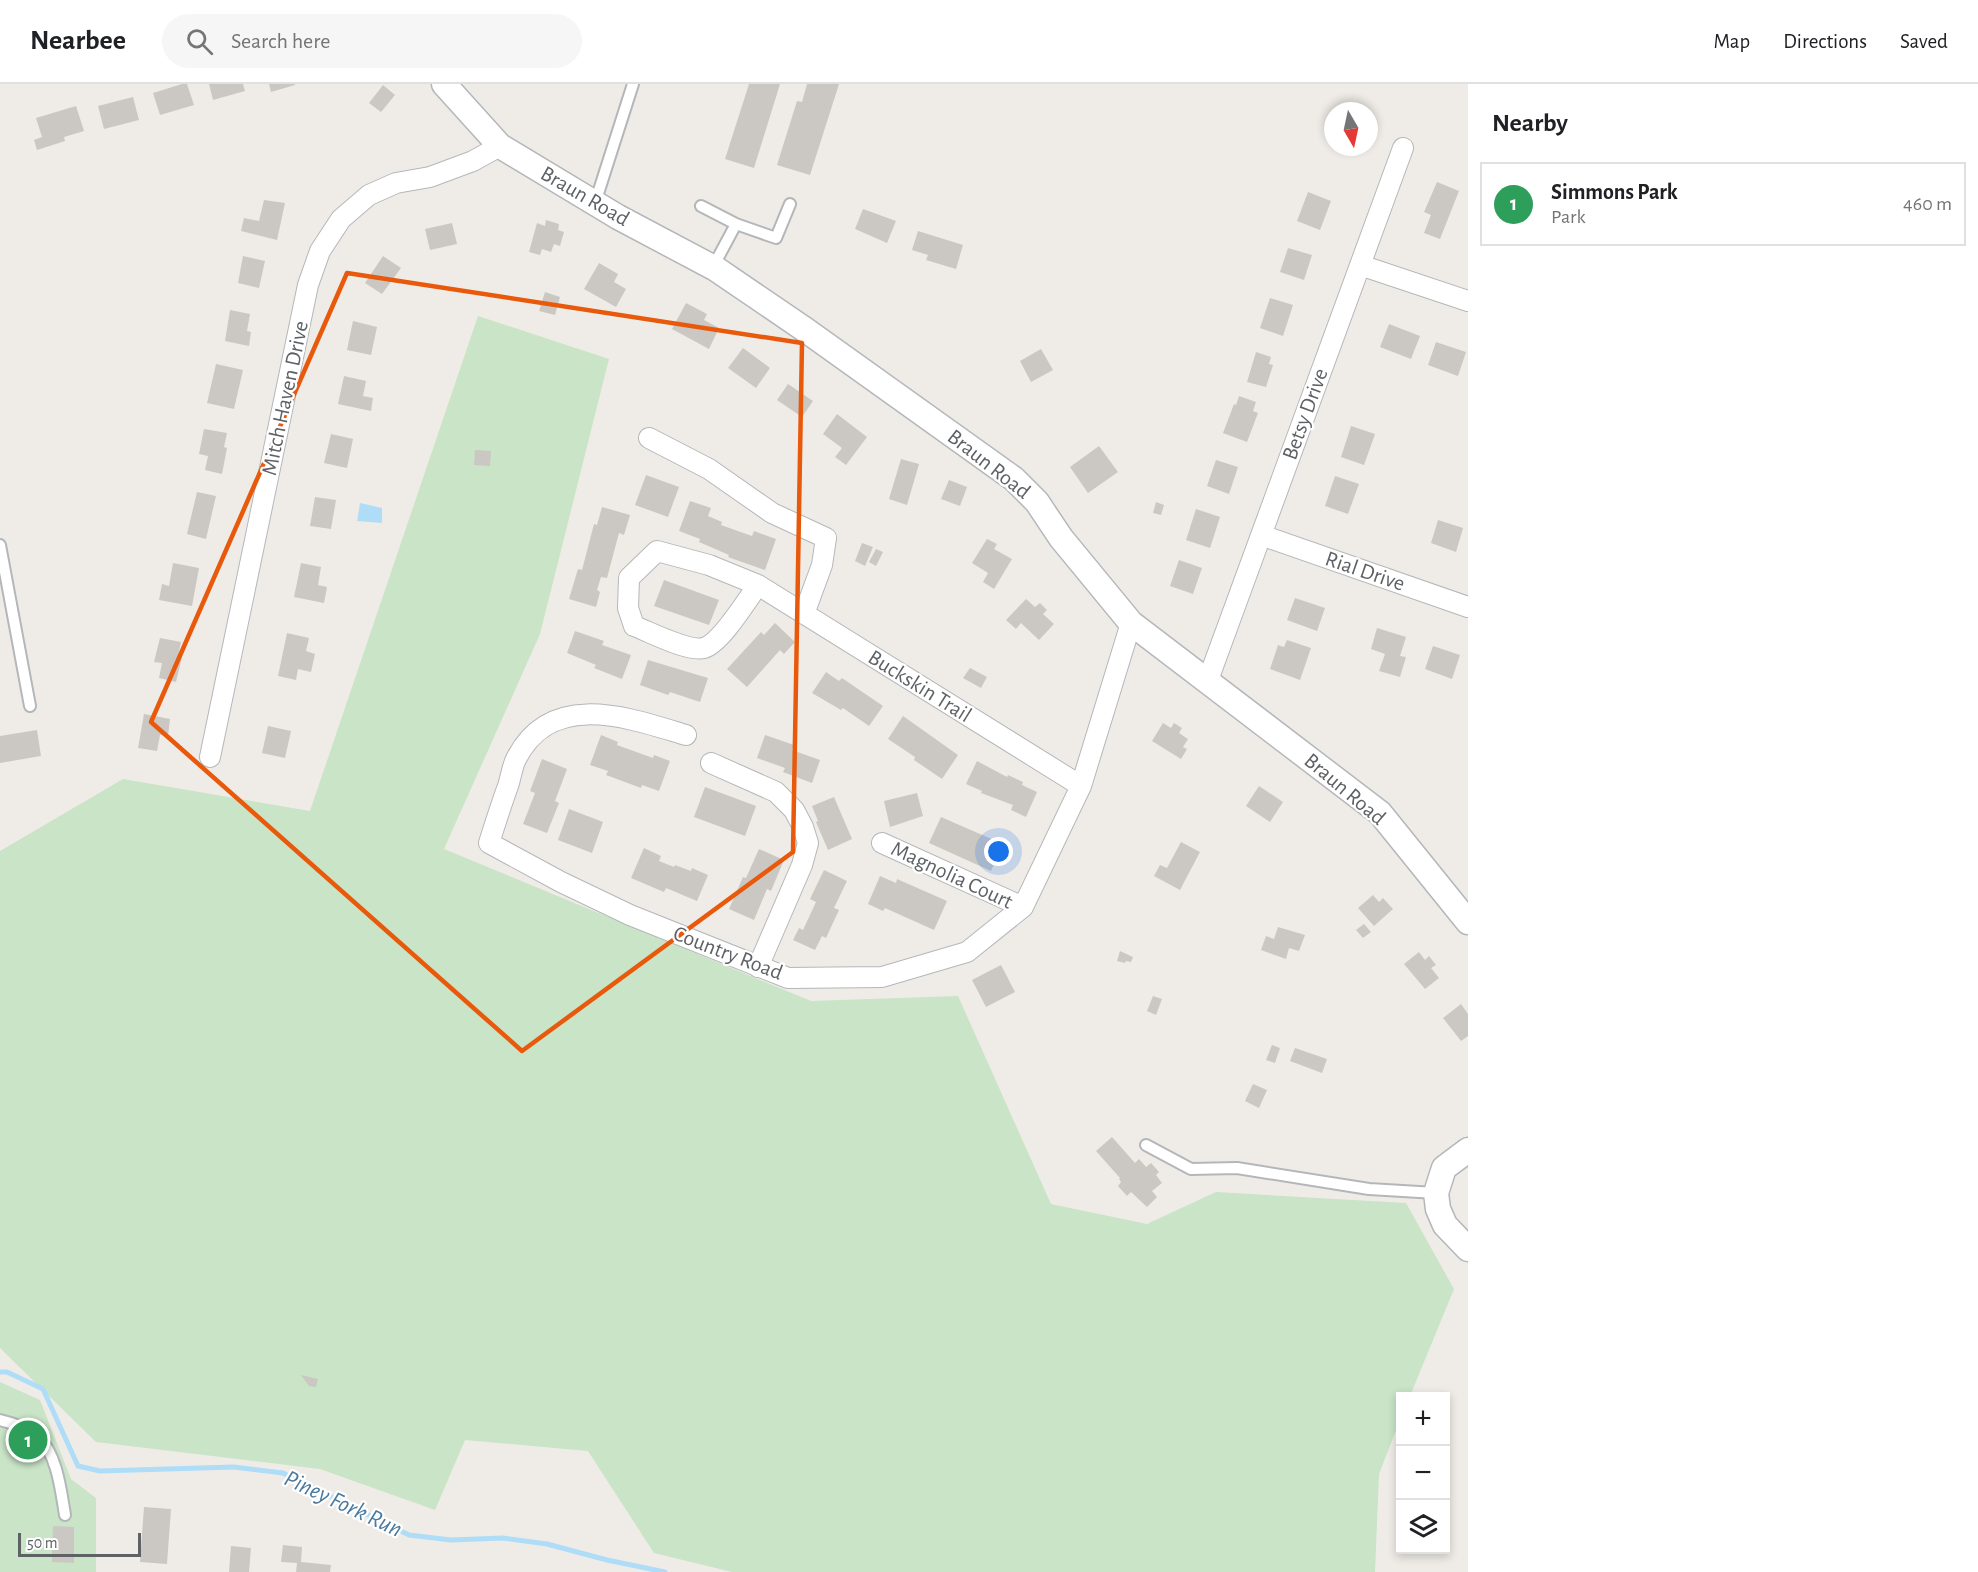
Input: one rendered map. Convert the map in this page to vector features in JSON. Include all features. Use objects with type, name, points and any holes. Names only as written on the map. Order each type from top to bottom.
[{"type":"street","name":"Braun Road","points":[[444,84],[500,146],[595,203],[713,267],[807,331],[1014,479],[1037,502],[1061,538],[1131,623],[1380,813],[1468,922]]},
{"type":"street","name":"Mitch Haven Drive","points":[[210,757],[308,285],[320,251],[341,219],[369,195],[396,183],[430,177],[462,165],[500,146]]},
{"type":"street","name":"Betsy Drive","points":[[1208,680],[1403,148]]},
{"type":"street","points":[[1360,265],[1468,302]]},
{"type":"street","points":[[649,438],[709,469],[772,513],[826,538],[822,565],[804,614]]},
{"type":"street","name":"Rial Drive","points":[[1261,535],[1468,607]]},
{"type":"street","name":"Buckskin Trail","points":[[758,585],[721,637],[704,648],[684,646],[634,626],[628,608],[629,578],[657,551],[709,565],[758,585],[1082,786]]},
{"type":"street","name":"Country Road","points":[[686,735],[626,717],[593,713],[564,718],[538,730],[516,759],[489,843],[561,882],[630,915],[788,978],[882,977],[967,952],[1023,907],[1082,786],[1131,623]]},
{"type":"street","points":[[711,763],[776,792],[794,810],[808,843],[802,865],[758,967]]},
{"type":"street","name":"Magnolia Court","points":[[882,843],[1023,907]]},
{"type":"street","points":[[1468,1150],[1444,1168],[1436,1193],[1438,1209],[1445,1225],[1468,1249]]},
{"type":"lane","points":[[595,203],[633,84]]},
{"type":"lane","points":[[701,206],[736,224],[776,238],[790,204]]},
{"type":"lane","points":[[713,267],[736,224]]},
{"type":"lane","points":[[0,545],[30,706]]},
{"type":"lane","points":[[1146,1145],[1191,1169],[1237,1168],[1369,1189],[1436,1193]]},
{"type":"lane","points":[[0,1420],[20,1425],[39,1437],[53,1460],[65,1515]]},
{"type":"highlighted area","points":[[347,273],[802,343],[793,852],[522,1051],[151,722]]},
{"type":"green space","points":[[478,316],[609,359],[540,634],[444,849],[811,1001],[958,996],[1051,1204],[1147,1224],[1216,1192],[1406,1203],[1454,1289],[1412,1392],[1396,1392],[1396,1430],[1379,1474],[1375,1572],[732,1572],[654,1553],[588,1451],[465,1440],[435,1510],[320,1469],[96,1442],[0,1348],[0,851],[123,779],[310,811]]},
{"type":"green space","points":[[0,1382],[40,1400],[71,1479],[96,1498],[96,1572],[0,1572]]},
{"type":"water","points":[[360,503],[382,508],[382,523],[357,521]]},
{"type":"building","points":[[187,84],[194,105],[160,115],[153,93]]},
{"type":"building","points":[[209,84],[243,84],[245,91],[213,100]]},
{"type":"building","points":[[269,84],[295,84],[295,85],[271,92]]},
{"type":"building","points":[[749,84],[780,84],[754,168],[725,159]]},
{"type":"building","points":[[807,84],[839,84],[810,175],[777,165],[797,101],[802,102]]},
{"type":"building","points":[[383,85],[395,95],[381,112],[369,103]]},
{"type":"building","points":[[133,97],[139,120],[104,129],[98,106]]},
{"type":"building","points":[[76,106],[84,131],[64,137],[65,141],[37,150],[34,140],[42,137],[36,118]]},
{"type":"building","points":[[1437,182],[1459,191],[1440,239],[1424,233],[1431,215],[1424,212]]},
{"type":"building","points":[[1308,192],[1331,201],[1320,230],[1297,221]]},
{"type":"building","points":[[264,200],[285,203],[277,240],[241,231],[244,218],[259,221]]},
{"type":"building","points":[[863,209],[896,221],[887,243],[855,229]]},
{"type":"building","points":[[546,220],[559,224],[558,230],[564,232],[560,246],[554,244],[551,252],[542,249],[540,255],[529,252],[537,223],[545,226]]},
{"type":"building","points":[[452,223],[457,244],[430,250],[425,229]]},
{"type":"building","points":[[918,231],[963,245],[956,269],[926,260],[928,255],[912,250]]},
{"type":"building","points":[[1288,248],[1312,255],[1304,280],[1280,272]]},
{"type":"building","points":[[243,256],[265,261],[259,288],[238,283]]},
{"type":"building","points":[[383,256],[401,268],[382,294],[365,283]]},
{"type":"building","points":[[599,263],[618,274],[614,282],[626,289],[616,307],[584,289]]},
{"type":"building","points":[[545,292],[560,297],[555,315],[539,311]]},
{"type":"building","points":[[1270,298],[1293,305],[1283,336],[1260,328]]},
{"type":"building","points":[[686,303],[707,314],[704,320],[719,328],[709,349],[672,329]]},
{"type":"building","points":[[230,310],[250,314],[247,331],[251,332],[249,346],[225,341]]},
{"type":"building","points":[[353,321],[377,327],[371,355],[347,350]]},
{"type":"building","points":[[1389,324],[1420,336],[1411,359],[1380,347]]},
{"type":"building","points":[[1436,342],[1466,352],[1458,376],[1428,365]]},
{"type":"building","points":[[743,348],[770,368],[756,388],[728,368]]},
{"type":"building","points":[[1041,349],[1053,370],[1031,382],[1020,361]]},
{"type":"building","points":[[1256,352],[1271,357],[1269,364],[1273,365],[1266,387],[1247,382]]},
{"type":"building","points":[[216,364],[243,370],[234,409],[207,403]]},
{"type":"building","points":[[344,376],[366,381],[363,396],[373,398],[371,411],[338,404]]},
{"type":"building","points":[[788,384],[813,401],[802,417],[777,400]]},
{"type":"building","points":[[1239,396],[1256,402],[1253,411],[1258,413],[1247,442],[1223,433]]},
{"type":"building","points":[[837,414],[867,437],[846,465],[835,457],[842,448],[823,434]]},
{"type":"building","points":[[1351,426],[1375,434],[1364,465],[1341,457]]},
{"type":"building","points":[[204,429],[227,433],[224,447],[227,448],[222,474],[205,470],[208,456],[199,454]]},
{"type":"building","points":[[331,434],[353,439],[347,468],[324,463]]},
{"type":"building","points":[[1099,446],[1118,472],[1088,493],[1070,467]]},
{"type":"building","points":[[475,450],[491,451],[490,466],[474,465]]},
{"type":"building","points":[[901,459],[919,464],[907,505],[889,499]]},
{"type":"building","points":[[1216,460],[1238,467],[1229,494],[1207,486]]},
{"type":"building","points":[[646,475],[679,487],[668,517],[635,505]]},
{"type":"building","points":[[1335,476],[1359,484],[1348,514],[1325,506]]},
{"type":"building","points":[[949,480],[967,487],[960,506],[941,499]]},
{"type":"building","points":[[197,492],[216,496],[206,539],[187,534]]},
{"type":"building","points":[[315,497],[336,500],[331,529],[310,526]]},
{"type":"building","points":[[690,501],[711,508],[708,516],[722,522],[721,525],[752,536],[754,531],[776,539],[765,570],[728,557],[729,555],[699,542],[700,539],[679,531]]},
{"type":"building","points":[[1156,502],[1164,505],[1161,515],[1153,513]]},
{"type":"building","points":[[602,507],[630,515],[624,535],[619,533],[607,578],[601,577],[597,590],[600,592],[596,607],[569,599],[578,569],[582,570],[594,524],[597,525]]},
{"type":"building","points":[[1196,509],[1220,517],[1210,548],[1186,540]]},
{"type":"building","points":[[1438,520],[1463,528],[1456,552],[1431,543]]},
{"type":"building","points":[[987,539],[997,544],[994,549],[1012,559],[994,589],[983,582],[988,573],[972,563]]},
{"type":"building","points":[[862,543],[873,547],[865,566],[855,561]]},
{"type":"building","points":[[876,549],[883,552],[876,566],[869,562]]},
{"type":"building","points":[[1179,560],[1202,568],[1193,594],[1170,586]]},
{"type":"building","points":[[173,563],[199,568],[192,606],[159,600],[162,584],[169,586]]},
{"type":"building","points":[[301,563],[321,567],[318,585],[327,587],[324,603],[294,597]]},
{"type":"building","points":[[664,580],[719,600],[709,625],[654,606]]},
{"type":"building","points":[[1295,598],[1325,608],[1317,631],[1287,620]]},
{"type":"building","points":[[1026,599],[1035,607],[1040,603],[1047,610],[1043,614],[1054,624],[1039,640],[1021,623],[1016,629],[1006,620]]},
{"type":"building","points":[[775,623],[795,642],[784,654],[780,650],[747,687],[727,669],[761,632],[764,635]]},
{"type":"building","points":[[1377,628],[1406,637],[1400,656],[1406,657],[1400,677],[1379,671],[1385,654],[1371,649]]},
{"type":"building","points":[[575,631],[604,641],[602,645],[631,655],[622,679],[594,668],[596,665],[567,653]]},
{"type":"building","points":[[287,633],[309,638],[306,651],[315,654],[311,672],[298,669],[296,680],[278,676]]},
{"type":"building","points":[[160,638],[181,642],[178,656],[182,657],[176,682],[159,678],[162,663],[154,662]]},
{"type":"building","points":[[1287,640],[1311,648],[1300,680],[1270,669],[1278,645],[1284,647]]},
{"type":"building","points":[[1433,646],[1460,655],[1452,679],[1425,669]]},
{"type":"building","points":[[648,660],[708,678],[700,702],[670,692],[668,695],[640,685]]},
{"type":"building","points":[[970,668],[987,677],[981,688],[963,678]]},
{"type":"building","points":[[826,672],[839,681],[842,678],[883,706],[869,726],[843,708],[841,710],[812,693]]},
{"type":"building","points":[[144,714],[170,719],[168,736],[160,735],[157,751],[138,748]]},
{"type":"building","points":[[903,716],[958,755],[942,779],[888,739]]},
{"type":"building","points":[[1163,723],[1171,728],[1174,723],[1182,728],[1179,733],[1188,739],[1183,747],[1187,749],[1181,759],[1152,741]]},
{"type":"building","points":[[268,726],[291,731],[285,758],[262,753]]},
{"type":"building","points":[[37,730],[41,756],[0,763],[0,736]]},
{"type":"building","points":[[601,735],[618,742],[617,745],[653,758],[654,755],[670,761],[659,791],[642,785],[641,788],[606,775],[608,771],[590,765]]},
{"type":"building","points":[[765,735],[794,745],[792,750],[820,760],[812,783],[783,772],[785,768],[757,758]]},
{"type":"building","points":[[542,759],[567,769],[555,801],[559,803],[547,833],[523,824],[535,793],[530,791]]},
{"type":"building","points":[[977,761],[1007,777],[1008,775],[1023,782],[1022,785],[1037,792],[1026,817],[1011,810],[1013,805],[981,793],[982,791],[966,784]]},
{"type":"building","points":[[1259,786],[1283,802],[1270,822],[1246,806]]},
{"type":"building","points":[[705,787],[756,806],[745,836],[694,817]]},
{"type":"building","points":[[917,793],[923,816],[890,827],[884,801]]},
{"type":"building","points":[[834,797],[852,839],[828,850],[812,806]]},
{"type":"building","points":[[569,809],[603,822],[592,853],[558,840]]},
{"type":"building","points":[[941,817],[1003,844],[991,871],[929,843]]},
{"type":"building","points":[[1181,842],[1200,852],[1180,890],[1154,876],[1160,865],[1167,868]]},
{"type":"building","points":[[644,848],[661,856],[659,861],[691,871],[692,868],[708,875],[697,901],[666,888],[664,892],[631,878]]},
{"type":"building","points":[[759,849],[784,860],[771,891],[767,889],[754,920],[729,909]]},
{"type":"building","points":[[824,870],[847,881],[834,908],[839,910],[826,938],[822,936],[815,950],[793,940],[799,928],[803,930],[816,902],[810,899]]},
{"type":"building","points":[[880,876],[896,883],[897,879],[947,901],[934,930],[885,908],[883,911],[868,904]]},
{"type":"building","points":[[1373,895],[1379,902],[1383,898],[1393,909],[1374,926],[1358,908]]},
{"type":"building","points":[[1364,924],[1371,932],[1363,938],[1356,930]]},
{"type":"building","points":[[1278,927],[1305,935],[1299,951],[1289,948],[1286,959],[1261,950],[1266,936],[1274,939]]},
{"type":"building","points":[[1120,951],[1133,957],[1131,962],[1117,961]]},
{"type":"building","points":[[1419,952],[1425,960],[1429,956],[1436,965],[1431,968],[1439,978],[1425,989],[1404,964]]},
{"type":"building","points":[[1001,965],[1015,992],[986,1007],[972,980]]},
{"type":"building","points":[[1153,996],[1162,999],[1156,1015],[1147,1011]]},
{"type":"building","points":[[1461,1004],[1468,1014],[1468,1036],[1461,1041],[1443,1018]]},
{"type":"building","points":[[1272,1045],[1280,1048],[1275,1063],[1266,1060]]},
{"type":"building","points":[[1295,1048],[1327,1059],[1322,1073],[1290,1061]]},
{"type":"building","points":[[1253,1084],[1267,1090],[1259,1108],[1245,1101]]},
{"type":"building","points":[[1112,1137],[1135,1163],[1139,1159],[1146,1167],[1151,1163],[1159,1172],[1156,1175],[1162,1183],[1152,1191],[1157,1197],[1147,1207],[1131,1192],[1127,1196],[1118,1186],[1121,1182],[1120,1178],[1096,1151]]},
{"type":"building","points":[[301,1375],[318,1379],[316,1387],[309,1386]]},
{"type":"building","points":[[144,1507],[171,1509],[167,1564],[140,1562]]},
{"type":"building","points":[[53,1526],[74,1527],[74,1563],[52,1562]]},
{"type":"building","points":[[283,1545],[302,1547],[301,1562],[331,1565],[330,1572],[296,1572],[297,1563],[281,1562]]},
{"type":"building","points":[[231,1546],[251,1548],[249,1572],[229,1572]]},
{"type":"waterway","name":"Piney Fork Run","points":[[0,1372],[7,1372],[43,1389],[78,1466],[100,1471],[234,1467],[283,1473],[409,1535],[451,1540],[503,1538],[547,1544],[665,1572]]},
{"type":"place","name":"Simmons Park","points":[[28,1440]]}]
